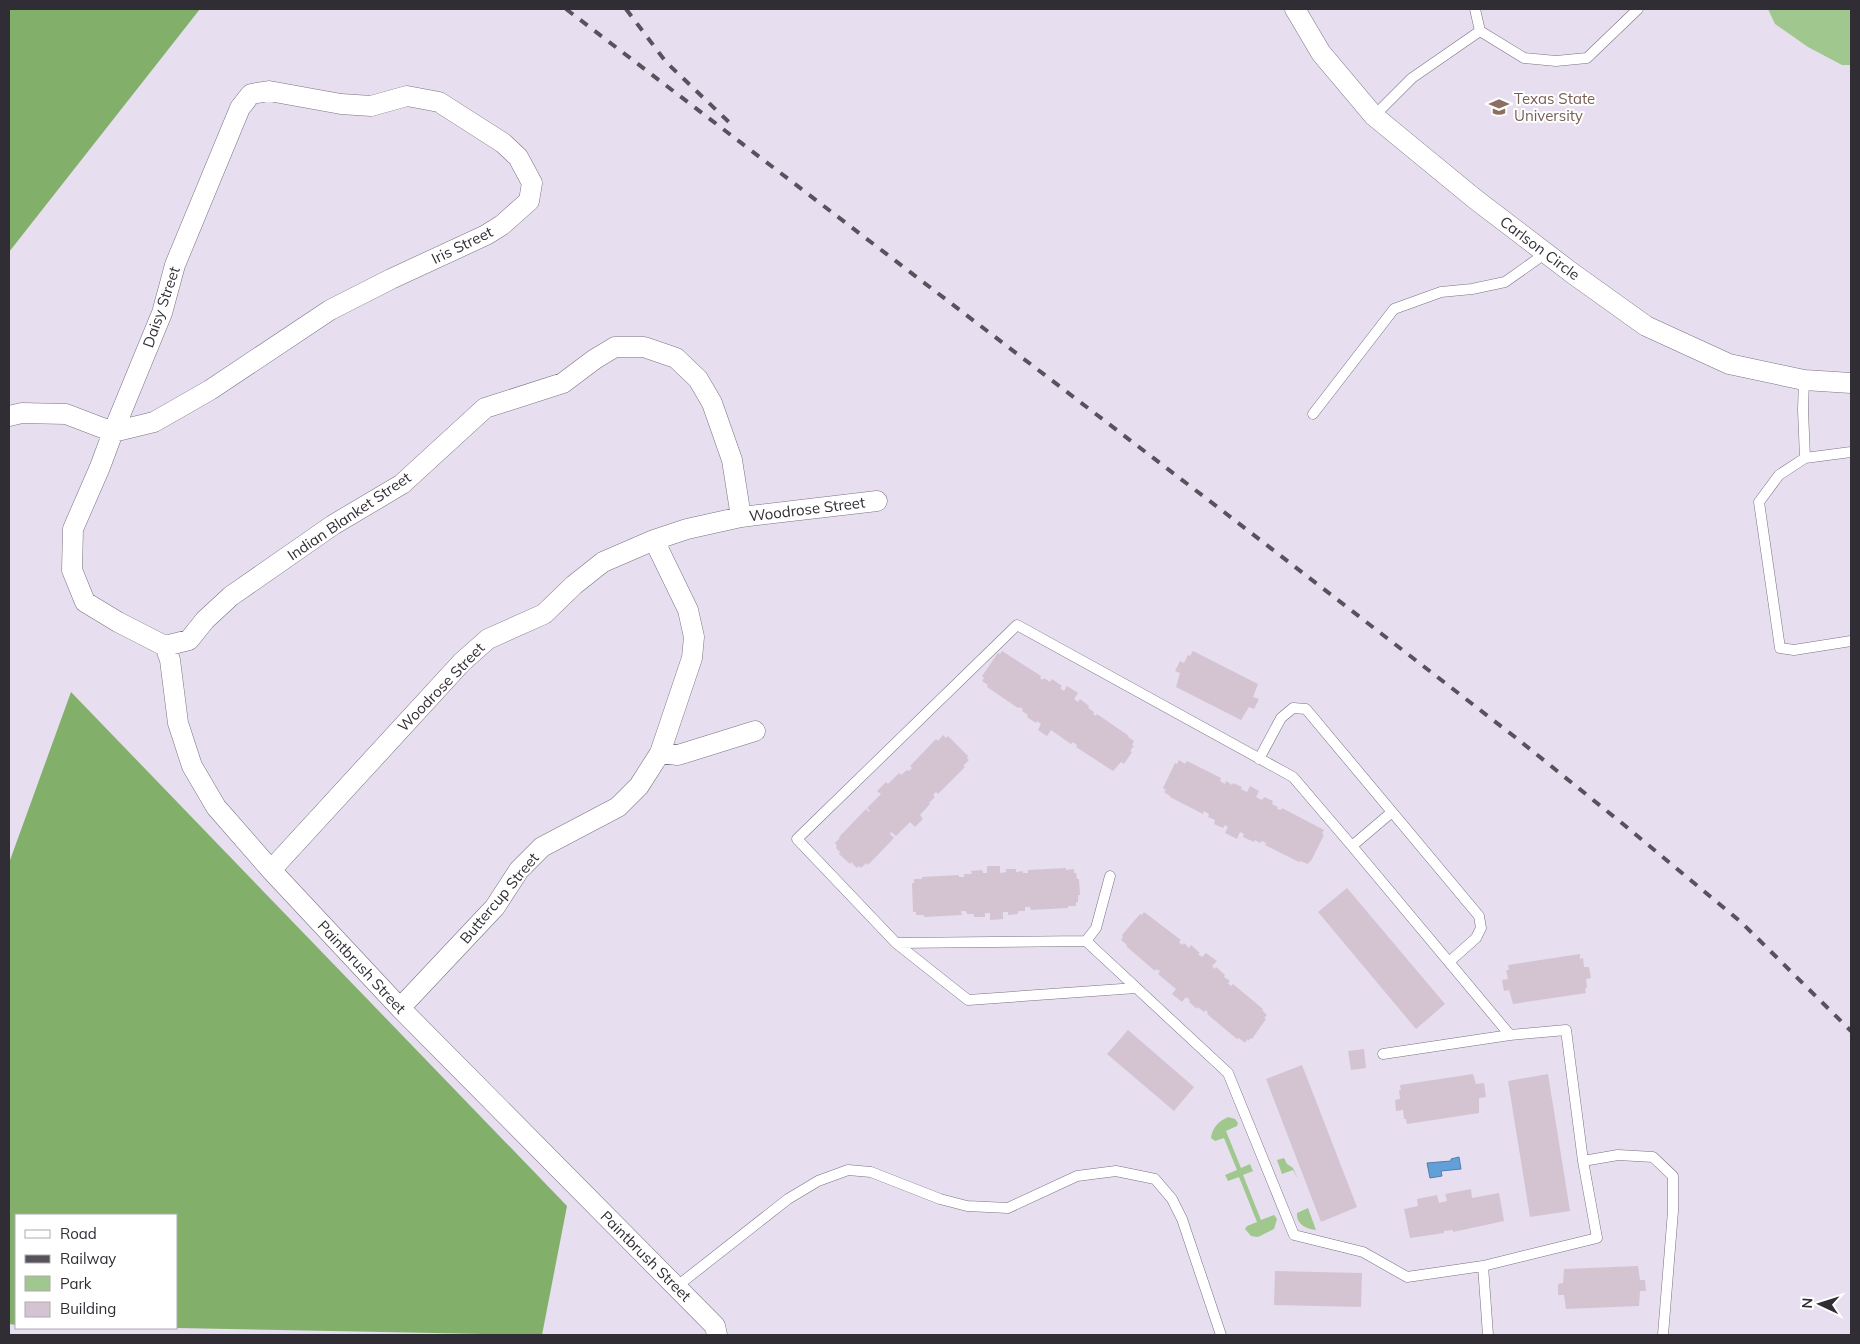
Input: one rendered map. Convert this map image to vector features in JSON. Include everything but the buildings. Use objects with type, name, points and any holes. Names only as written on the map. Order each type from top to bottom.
[{"type":"street","name":"Carlson Circle","points":[[1295,9],[1321,53],[1374,116],[1475,199],[1646,326],[1729,364],[1804,380],[1851,383]]},
{"type":"street","name":"Iris Street","points":[[113,432],[154,422],[210,390],[330,310],[391,279],[486,235],[502,225],[529,201],[532,182],[518,158],[503,143],[439,102],[406,96],[371,106],[340,104],[269,91]]},
{"type":"street","name":"Daisy Street","points":[[165,646],[118,622],[85,602],[72,570],[73,529],[162,313],[175,266],[240,108],[252,94],[269,91]]},
{"type":"street","name":"Indian Blanket Street","points":[[165,646],[189,640],[205,620],[232,596],[333,526],[402,484],[485,408],[563,383],[595,359],[615,347],[644,347],[676,358],[698,380],[712,403],[732,460],[741,517]]},
{"type":"street","points":[[9,416],[22,413],[66,414],[113,432]]},
{"type":"street","name":"Woodrose Street","points":[[271,870],[462,662],[488,639],[544,614],[574,585],[603,562],[654,540],[687,529],[741,517],[877,501]]},
{"type":"street","name":"Buttercup Street","points":[[400,1008],[495,907],[519,870],[542,847],[618,807],[639,786],[660,753],[692,658],[694,637],[688,610],[654,540]]},
{"type":"street","name":"Paintbrush Street","points":[[165,646],[170,660],[178,722],[192,766],[216,807],[271,870],[400,1008],[716,1326],[717,1335]]},
{"type":"street","points":[[660,753],[678,755],[755,731]]},
{"type":"lane","points":[[1475,9],[1480,31],[1524,58],[1556,60],[1587,58],[1638,9]]},
{"type":"lane","points":[[1374,116],[1412,78],[1480,31]]},
{"type":"lane","points":[[1313,414],[1394,309],[1441,292],[1472,290],[1505,282],[1546,253]]},
{"type":"lane","points":[[1804,380],[1805,458]]},
{"type":"lane","points":[[1851,452],[1805,458],[1779,474],[1759,502],[1780,648],[1794,650],[1851,641]]},
{"type":"lane","points":[[1136,988],[968,1000],[896,943],[797,839],[1017,625],[1292,777],[1510,1035]]},
{"type":"lane","points":[[1259,759],[1281,718],[1293,708],[1306,709],[1479,916],[1481,928],[1476,938],[1449,962]]},
{"type":"lane","points":[[1352,846],[1392,812]]},
{"type":"lane","points":[[1086,941],[1096,928],[1110,876]]},
{"type":"lane","points":[[896,943],[1086,941],[1228,1073],[1294,1235],[1363,1252],[1407,1277],[1483,1266],[1597,1238],[1583,1161],[1566,1030],[1510,1035],[1383,1054]]},
{"type":"lane","points":[[1583,1161],[1618,1156],[1653,1157],[1672,1176],[1673,1211],[1663,1335]]},
{"type":"lane","points":[[676,1287],[788,1199],[818,1181],[848,1170],[871,1172],[940,1199],[967,1206],[1008,1208],[1077,1176],[1116,1171],[1155,1179],[1172,1198],[1182,1219],[1221,1335]]},
{"type":"lane","points":[[1483,1266],[1488,1335]]},
{"type":"green space","points":[[9,9],[200,9],[9,252]]},
{"type":"green space","points":[[1768,9],[1851,9],[1851,65],[1842,65],[1808,47],[1775,24]]},
{"type":"green space","points":[[71,692],[567,1206],[542,1335],[178,1328],[178,1214],[15,1214],[15,1325],[9,1324],[9,863]]},
{"type":"green space","points":[[1228,1117],[1235,1119],[1238,1123],[1237,1126],[1226,1131],[1241,1168],[1250,1164],[1253,1171],[1243,1175],[1261,1220],[1274,1215],[1277,1219],[1274,1229],[1258,1237],[1251,1236],[1245,1229],[1247,1226],[1257,1222],[1239,1177],[1228,1181],[1225,1175],[1237,1170],[1224,1138],[1215,1141],[1211,1138],[1216,1125]]},
{"type":"green space","points":[[1284,1158],[1287,1164],[1293,1168],[1298,1179],[1293,1170],[1282,1174],[1277,1160]]},
{"type":"green space","points":[[1308,1208],[1316,1230],[1305,1227],[1298,1220],[1297,1213]]},
{"type":"water","points":[[1459,1157],[1461,1169],[1441,1171],[1442,1176],[1430,1178],[1427,1163],[1451,1161],[1451,1159]]},
{"type":"railway","points":[[566,9],[1515,737],[1741,922],[1851,1031]]},
{"type":"railway","points":[[626,9],[666,62],[733,126]]},
{"type":"place","name":"Texas State University","points":[[1499,107]]}]
